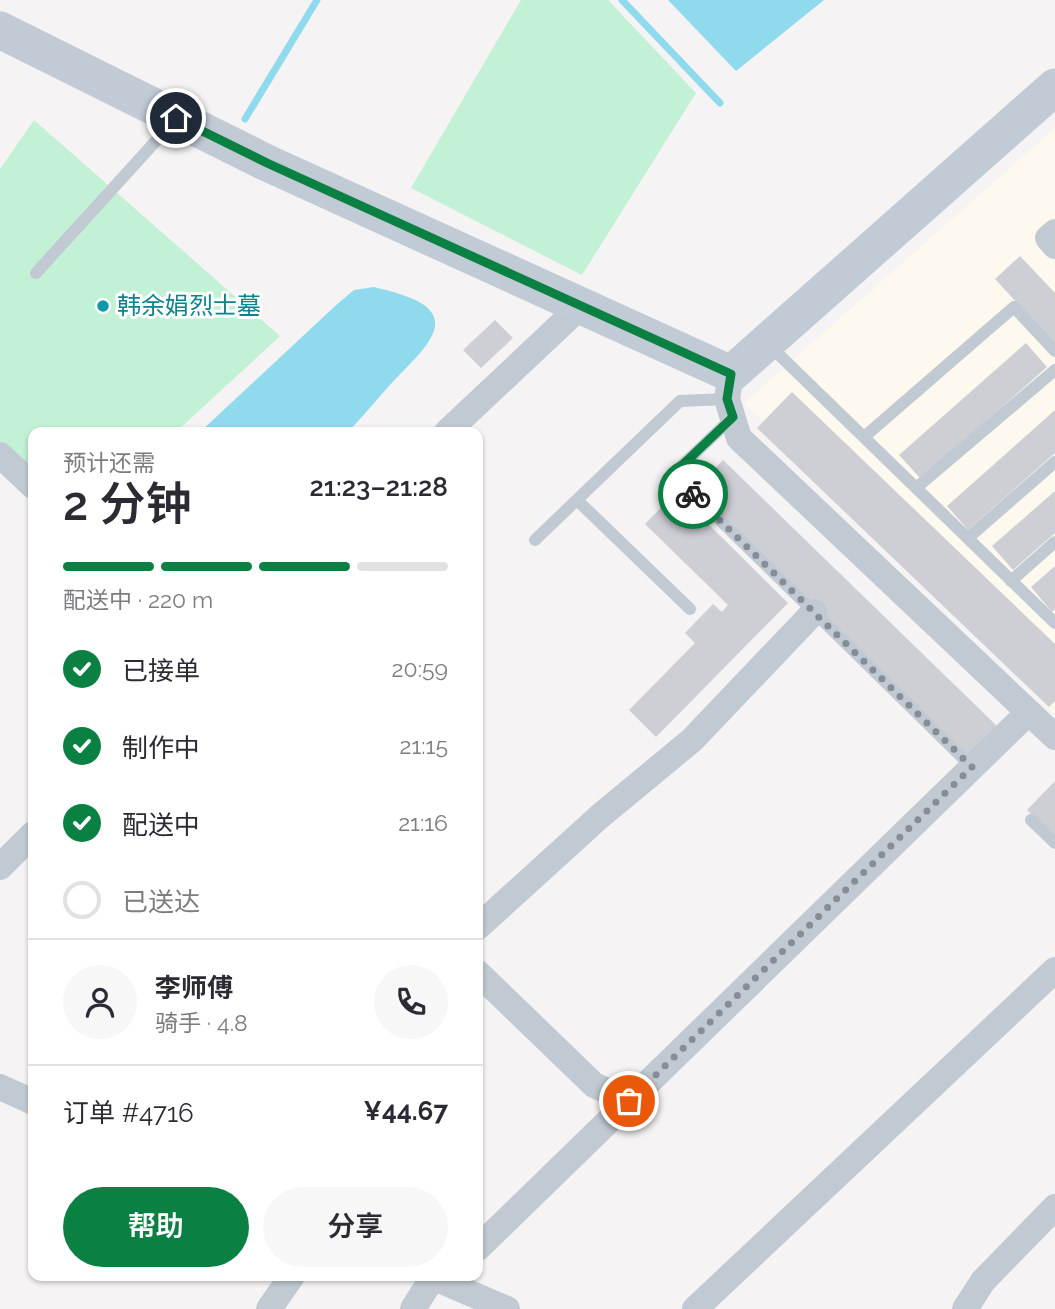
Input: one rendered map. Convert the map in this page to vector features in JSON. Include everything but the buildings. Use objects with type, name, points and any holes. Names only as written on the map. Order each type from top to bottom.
[{"type":"street","points":[[0,30],[267,163],[582,305],[730,397],[739,438],[1055,737]]},
{"type":"street","points":[[730,397],[767,342],[1055,87]]},
{"type":"street","points":[[1055,232],[1048,238],[1055,246]]},
{"type":"street","points":[[452,427],[582,305]]},
{"type":"street","points":[[0,456],[28,481]]},
{"type":"street","points":[[483,919],[691,740],[814,612]]},
{"type":"street","points":[[483,1243],[1029,712]]},
{"type":"street","points":[[0,867],[28,839]]},
{"type":"street","points":[[695,1309],[1055,970]]},
{"type":"street","points":[[483,978],[594,1085],[629,1101]]},
{"type":"street","points":[[0,1087],[28,1100]]},
{"type":"street","points":[[965,1309],[983,1281],[1055,1207]]},
{"type":"street","points":[[269,1309],[289,1281]]},
{"type":"street","points":[[412,1309],[436,1281]]},
{"type":"street","points":[[446,1281],[508,1309]]},
{"type":"lane","points":[[36,273],[176,118]]},
{"type":"lane","points":[[864,437],[1014,307],[1055,351]]},
{"type":"lane","points":[[767,342],[1011,581],[1053,618]]},
{"type":"lane","points":[[916,488],[1055,370]]},
{"type":"lane","points":[[535,540],[680,401],[730,397]]},
{"type":"lane","points":[[730,397],[673,474],[972,767]]},
{"type":"lane","points":[[968,538],[1055,462]]},
{"type":"lane","points":[[578,500],[690,609]]},
{"type":"lane","points":[[1011,581],[1055,542]]},
{"type":"lane","points":[[1031,820],[1055,843]]},
{"type":"shaded area","points":[[1055,128],[1055,712],[1054,713],[744,403]]},
{"type":"green space","points":[[521,0],[608,0],[696,93],[582,275],[411,188]]},
{"type":"green space","points":[[34,120],[280,336],[181,427],[28,427],[28,469],[0,444],[0,169]]},
{"type":"water","points":[[668,0],[824,0],[736,71]]},
{"type":"water","points":[[374,287],[411,298],[432,313],[435,323],[432,335],[423,349],[352,427],[205,427],[334,307],[354,290]]},
{"type":"waterway","points":[[245,119],[317,0]]},
{"type":"waterway","points":[[622,0],[720,103]]},
{"type":"way so far","points":[[629,1101],[972,767],[693,494]]},
{"type":"place","name":"韩余娟烈士墓","points":[[103,306]]},
{"type":"route","points":[[176,118],[267,163],[731,374],[727,399],[733,417],[673,474],[693,494]]}]
